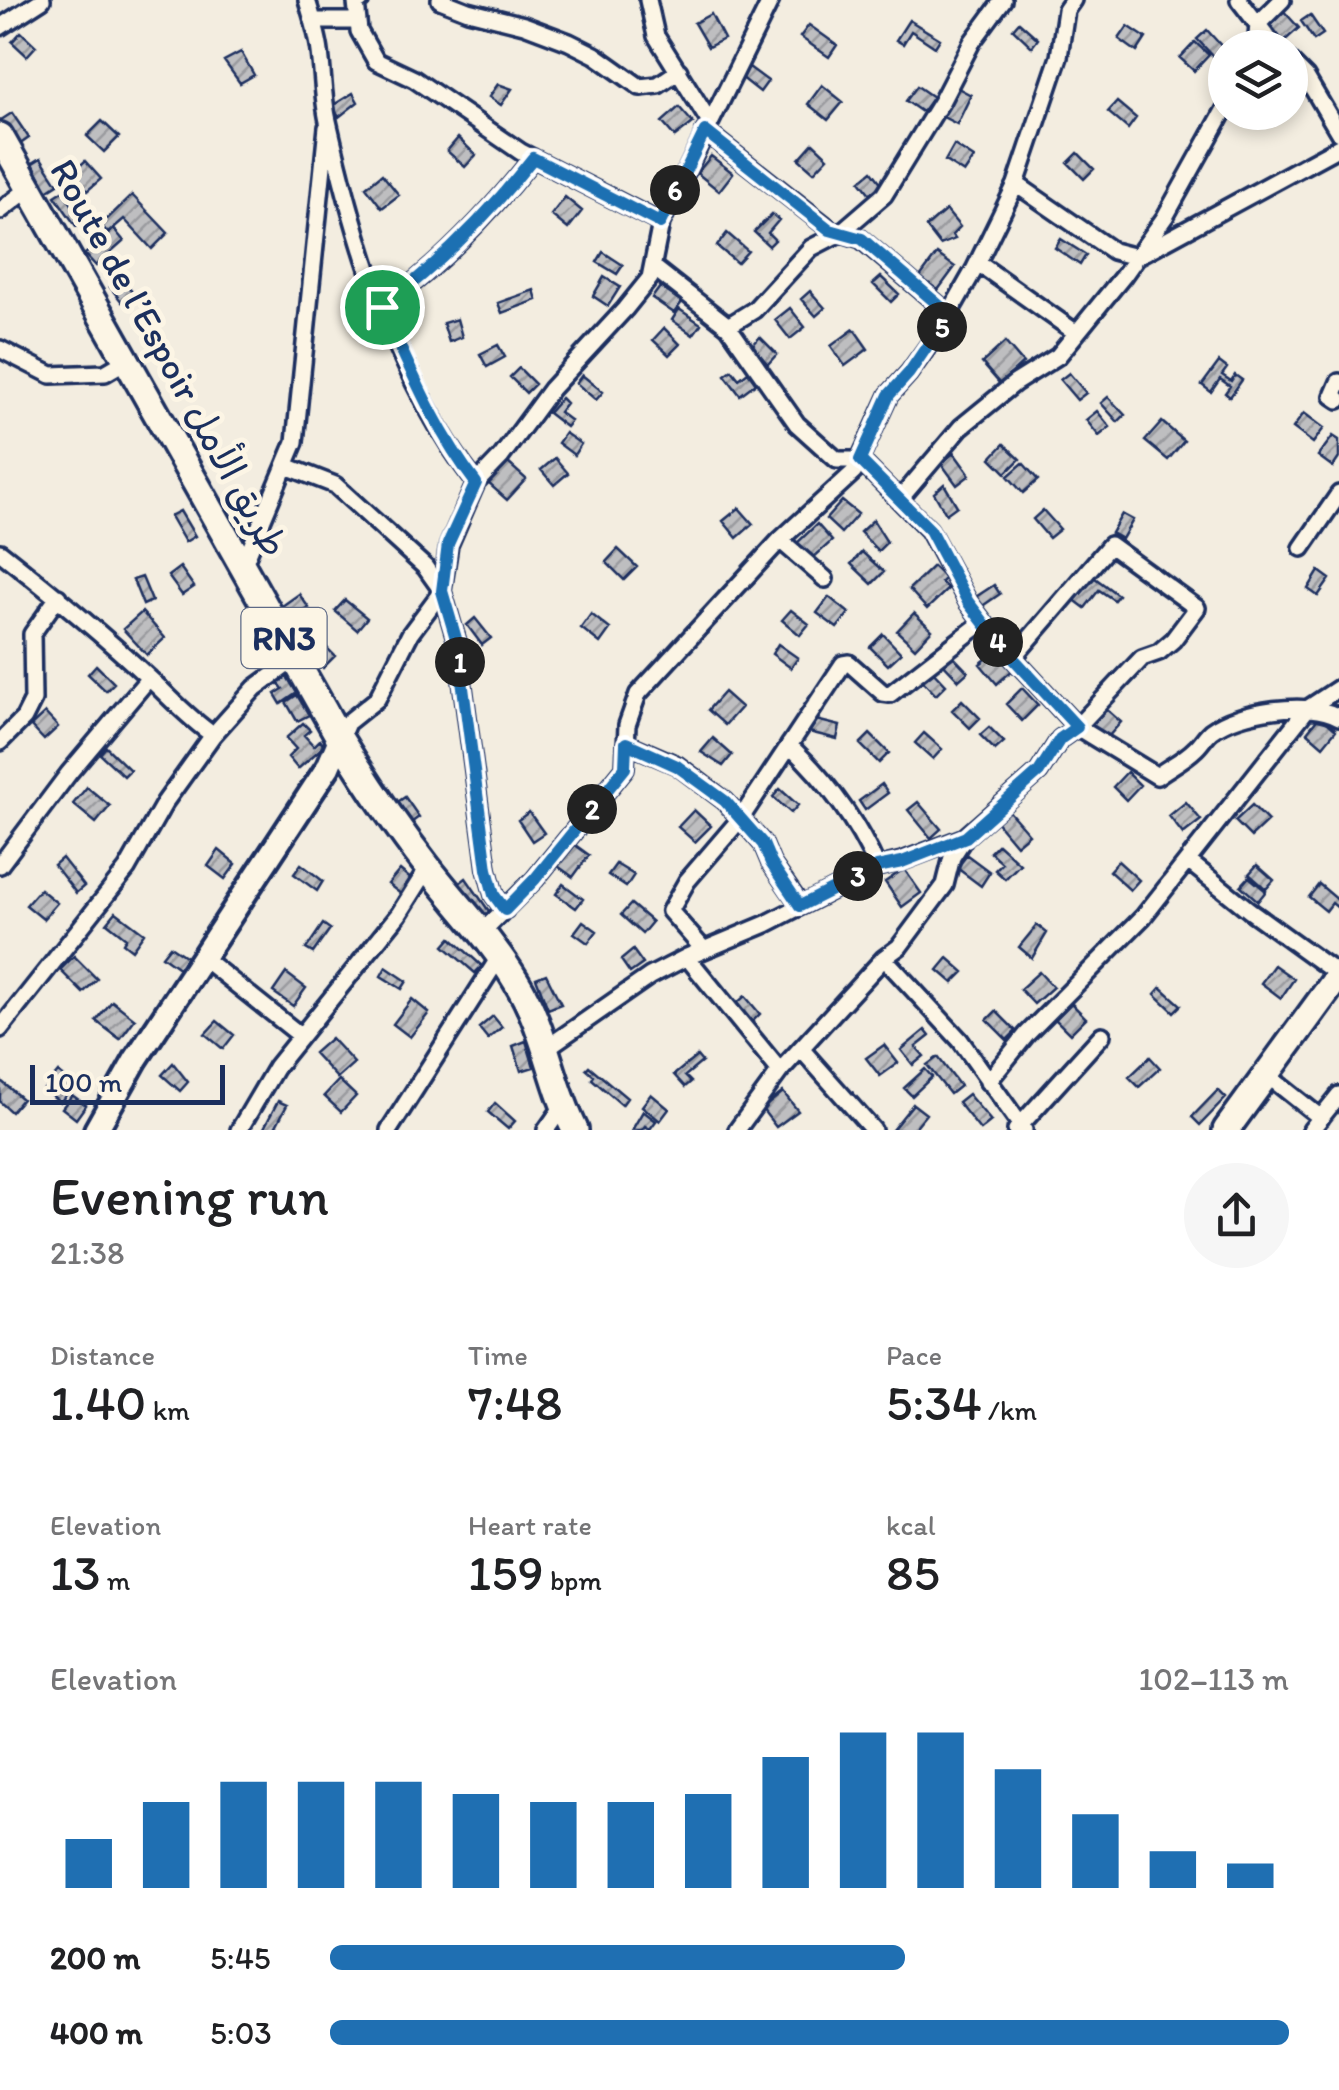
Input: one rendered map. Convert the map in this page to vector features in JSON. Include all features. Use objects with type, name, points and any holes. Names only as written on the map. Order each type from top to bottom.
[{"type":"main road","name":"Route de l’Espoir طريق الأمل","points":[[0,136],[340,739],[388,814],[500,956],[532,1009],[548,1047],[563,1106],[575,1130]]},
{"type":"main road","points":[[96,1130],[136,1059],[328,768],[340,739]]},
{"type":"main road","points":[[1226,1130],[1339,975]]},
{"type":"street","points":[[0,27],[42,0]]},
{"type":"street","points":[[307,0],[320,48],[328,118],[382,307],[454,455],[476,483]]},
{"type":"street","points":[[361,0],[356,3],[359,32],[376,61],[414,79],[533,158],[660,223]]},
{"type":"street","points":[[440,0],[570,42],[640,87],[658,85],[679,71]]},
{"type":"street","points":[[648,0],[656,36],[707,126],[830,230],[862,239],[949,314]]},
{"type":"street","points":[[340,739],[347,723],[378,699],[410,634],[442,591],[448,544],[476,483],[650,278],[660,223],[771,0]]},
{"type":"street","points":[[728,326],[754,310],[812,248],[840,232],[884,195],[941,102],[972,42],[1003,0]]},
{"type":"street","points":[[1240,0],[1262,30]]},
{"type":"street","points":[[1258,30],[1258,24],[1282,0]]},
{"type":"street","points":[[482,932],[535,879],[625,768],[628,725],[638,694],[780,540],[854,472],[889,395],[949,314],[1016,184],[1060,57],[1067,3]]},
{"type":"street","points":[[312,21],[358,20]]},
{"type":"street","points":[[1308,80],[1339,134]]},
{"type":"street","points":[[243,566],[295,442],[328,118]]},
{"type":"street","points":[[900,499],[961,427],[1015,382],[1058,356],[1165,218],[1213,130]]},
{"type":"street","points":[[1016,184],[1114,252],[1136,257],[1339,146]]},
{"type":"street","points":[[382,307],[423,277],[497,204],[533,158]]},
{"type":"street","points":[[0,211],[31,187]]},
{"type":"street","points":[[978,263],[1074,332]]},
{"type":"street","points":[[653,267],[728,326],[796,424],[837,460],[860,460],[930,530],[968,602],[1077,727],[1156,776],[1193,751],[1211,731],[1230,721],[1258,712],[1307,709],[1339,716]]},
{"type":"street","points":[[0,349],[52,375],[105,373],[129,359]]},
{"type":"street","points":[[1339,382],[1333,396],[1339,400]]},
{"type":"street","points":[[286,466],[336,485],[424,568],[442,591],[457,642],[487,869],[494,895],[505,910]]},
{"type":"street","points":[[1302,548],[1339,494]]},
{"type":"street","points":[[780,540],[825,579]]},
{"type":"street","points":[[737,1130],[780,1071],[884,958],[899,948],[945,886],[952,857],[966,837],[1039,772],[1060,739],[1077,727],[1142,658],[1159,652],[1173,640],[1197,608],[1110,545],[1013,658]]},
{"type":"street","points":[[0,552],[150,678],[187,717],[214,735]]},
{"type":"street","points":[[0,742],[24,718],[33,700],[32,634],[58,597]]},
{"type":"street","points":[[704,950],[670,912],[687,881],[741,818],[843,664],[850,663],[883,694],[890,694],[983,622]]},
{"type":"street","points":[[0,1029],[127,870],[165,802],[214,735],[256,688],[296,658]]},
{"type":"street","points":[[0,865],[69,773],[150,678]]},
{"type":"street","points":[[988,1082],[1027,1034],[1143,916],[1307,709],[1339,688]]},
{"type":"street","points":[[626,743],[677,766],[725,801],[763,844],[800,906]]},
{"type":"street","points":[[788,745],[840,800],[877,867]]},
{"type":"street","points":[[548,1047],[650,976],[877,867],[902,862],[966,837]]},
{"type":"street","points":[[1188,861],[1339,975]]},
{"type":"street","points":[[239,1130],[276,1067],[399,914],[428,868]]},
{"type":"street","points":[[389,1130],[500,956]]},
{"type":"street","points":[[203,958],[302,1036]]},
{"type":"street","points":[[687,958],[780,1071]]},
{"type":"street","points":[[884,958],[960,1040],[1020,1129],[1102,1036]]},
{"type":"street","points":[[802,1050],[872,1130]]},
{"type":"street","points":[[1266,1075],[1316,1124],[1339,1095]]},
{"type":"street","points":[[546,1130],[563,1106]]},
{"type":"building","points":[[1281,8],[1299,28],[1266,30],[1262,25]]},
{"type":"building","points":[[711,14],[724,39],[708,47],[694,23]]},
{"type":"building","points":[[1310,15],[1323,34],[1314,40],[1301,21]]},
{"type":"building","points":[[909,20],[940,39],[935,47],[911,31],[903,44],[896,40]]},
{"type":"building","points":[[1019,22],[1038,39],[1032,47],[1013,29]]},
{"type":"building","points":[[809,25],[837,45],[829,57],[800,37]]},
{"type":"building","points":[[1128,26],[1146,38],[1137,52],[1119,39]]},
{"type":"building","points":[[1207,30],[1208,51],[1197,39]]},
{"type":"building","points":[[21,32],[36,46],[27,56],[12,42]]},
{"type":"building","points":[[1195,42],[1208,54],[1194,71],[1180,58]]},
{"type":"building","points":[[241,52],[254,75],[240,83],[224,61]]},
{"type":"building","points":[[749,67],[768,81],[760,92],[741,77]]},
{"type":"building","points":[[498,84],[512,89],[501,105],[489,97]]},
{"type":"building","points":[[822,85],[843,102],[828,120],[808,104]]},
{"type":"building","points":[[917,86],[933,97],[922,112],[906,101]]},
{"type":"building","points":[[958,88],[971,95],[957,124],[943,117]]},
{"type":"building","points":[[353,93],[358,102],[339,117],[332,106]]},
{"type":"building","points":[[1117,102],[1136,118],[1128,129],[1108,112]]},
{"type":"building","points":[[679,107],[693,123],[675,137],[662,122]]},
{"type":"building","points":[[12,113],[29,138],[19,145],[1,120]]},
{"type":"building","points":[[102,121],[119,137],[104,152],[87,136]]},
{"type":"building","points":[[458,138],[476,155],[465,167],[447,151]]},
{"type":"building","points":[[813,143],[828,157],[814,172],[799,159]]},
{"type":"building","points":[[954,145],[974,158],[964,173],[945,161]]},
{"type":"building","points":[[1078,153],[1094,169],[1084,179],[1068,163]]},
{"type":"building","points":[[711,156],[733,173],[719,191],[697,173]]},
{"type":"building","points":[[41,158],[58,184],[47,191],[33,163]]},
{"type":"building","points":[[85,161],[101,179],[87,191],[72,173]]},
{"type":"building","points":[[872,171],[882,184],[870,194],[860,181]]},
{"type":"building","points":[[382,174],[399,195],[382,208],[366,187]]},
{"type":"building","points":[[63,191],[83,221],[76,226],[55,196]]},
{"type":"building","points":[[132,195],[168,233],[152,249],[124,219],[108,233],[101,225]]},
{"type":"building","points":[[565,197],[582,211],[568,229],[551,215]]},
{"type":"building","points":[[946,210],[960,227],[952,235],[955,239],[940,245],[926,227]]},
{"type":"building","points":[[772,214],[779,220],[768,233],[775,240],[769,246],[754,232]]},
{"type":"building","points":[[114,229],[124,241],[96,266],[85,254]]},
{"type":"building","points":[[727,233],[748,251],[737,263],[717,246]]},
{"type":"building","points":[[1061,239],[1086,255],[1080,265],[1055,248]]},
{"type":"building","points":[[603,252],[623,265],[617,274],[597,262]]},
{"type":"building","points":[[937,254],[955,267],[938,290],[920,277]]},
{"type":"building","points":[[604,277],[620,287],[608,306],[593,296]]},
{"type":"building","points":[[881,277],[899,294],[891,302],[873,284]]},
{"type":"building","points":[[121,278],[133,293],[122,302],[110,287]]},
{"type":"building","points":[[660,287],[682,302],[674,313],[652,298]]},
{"type":"building","points":[[534,290],[537,300],[502,313],[498,303]]},
{"type":"building","points":[[810,291],[825,308],[816,316],[801,299]]},
{"type":"building","points":[[790,308],[805,327],[790,339],[775,320]]},
{"type":"building","points":[[679,309],[701,324],[693,335],[672,320]]},
{"type":"building","points":[[457,319],[462,337],[449,342],[443,323]]},
{"type":"building","points":[[664,328],[680,344],[669,355],[653,340]]},
{"type":"building","points":[[854,329],[868,349],[845,366],[831,346]]},
{"type":"building","points":[[760,337],[777,354],[768,364],[751,347]]},
{"type":"building","points":[[1005,342],[1023,363],[1000,384],[982,363]]},
{"type":"building","points":[[498,345],[505,357],[487,367],[480,354]]},
{"type":"building","points":[[1219,362],[1227,368],[1222,375],[1231,381],[1235,375],[1242,380],[1230,397],[1225,393],[1230,386],[1220,379],[1211,392],[1202,385]]},
{"type":"building","points":[[519,368],[535,384],[526,393],[510,377]]},
{"type":"building","points":[[732,370],[739,379],[748,372],[756,383],[740,395],[725,375]]},
{"type":"building","points":[[1069,373],[1086,393],[1077,400],[1060,380]]},
{"type":"building","points":[[582,375],[603,392],[596,400],[576,383]]},
{"type":"building","points":[[1108,397],[1125,415],[1118,422],[1101,403]]},
{"type":"building","points":[[561,398],[566,403],[559,412],[571,421],[566,427],[548,413]]},
{"type":"building","points":[[1097,411],[1110,427],[1099,436],[1086,420]]},
{"type":"building","points":[[1304,413],[1324,428],[1313,443],[1293,428]]},
{"type":"building","points":[[1162,422],[1184,441],[1168,460],[1145,441]]},
{"type":"building","points":[[565,433],[581,444],[574,455],[558,443]]},
{"type":"building","points":[[1333,436],[1339,440],[1339,458],[1333,467],[1318,456]]},
{"type":"building","points":[[1004,444],[1020,459],[1006,473],[991,458]]},
{"type":"building","points":[[954,453],[970,475],[957,485],[941,463]]},
{"type":"building","points":[[555,458],[568,473],[554,485],[541,470]]},
{"type":"building","points":[[507,462],[526,479],[507,500],[488,483]]},
{"type":"building","points":[[1023,463],[1038,480],[1023,493],[1008,476]]},
{"type":"building","points":[[944,484],[957,506],[946,514],[934,493]]},
{"type":"building","points":[[842,501],[858,514],[841,533],[826,519]]},
{"type":"building","points":[[739,508],[753,524],[737,538],[723,521]]},
{"type":"building","points":[[1043,510],[1060,529],[1049,538],[1033,519]]},
{"type":"building","points":[[180,511],[195,536],[185,542],[170,516]]},
{"type":"building","points":[[1122,514],[1133,520],[1122,539],[1111,533]]},
{"type":"building","points":[[873,520],[887,542],[878,551],[860,532]]},
{"type":"building","points":[[817,524],[832,541],[812,559],[797,543]]},
{"type":"building","points":[[618,549],[637,567],[624,580],[606,562]]},
{"type":"building","points":[[862,552],[884,572],[872,584],[851,564]]},
{"type":"building","points":[[933,566],[945,578],[941,582],[948,589],[927,609],[909,589]]},
{"type":"building","points":[[180,567],[194,587],[182,595],[168,576]]},
{"type":"building","points":[[1319,571],[1330,579],[1318,596],[1308,589]]},
{"type":"building","points":[[1091,575],[1118,595],[1114,600],[1099,590],[1085,608],[1073,599]]},
{"type":"building","points":[[142,577],[152,601],[143,605],[133,580]]},
{"type":"building","points":[[994,585],[1000,594],[978,609],[971,600]]},
{"type":"building","points":[[299,594],[309,608],[292,620],[282,606]]},
{"type":"building","points":[[829,597],[849,613],[837,628],[817,613]]},
{"type":"building","points":[[345,600],[367,618],[357,630],[335,611]]},
{"type":"building","points":[[791,610],[809,624],[800,635],[782,620]]},
{"type":"building","points":[[142,612],[165,638],[147,655],[123,629]]},
{"type":"building","points":[[914,613],[932,630],[915,648],[897,631]]},
{"type":"building","points":[[591,614],[610,629],[600,643],[581,628]]},
{"type":"building","points":[[475,618],[491,638],[482,645],[467,625]]},
{"type":"building","points":[[883,634],[901,653],[888,665],[870,647]]},
{"type":"building","points":[[778,644],[798,658],[791,668],[772,654]]},
{"type":"building","points":[[324,645],[335,656],[323,668],[308,654],[316,646],[320,649]]},
{"type":"building","points":[[997,650],[1014,669],[997,684],[980,664]]},
{"type":"building","points":[[951,654],[968,672],[959,680],[942,662]]},
{"type":"building","points":[[96,665],[114,683],[106,691],[88,674]]},
{"type":"building","points":[[930,668],[946,685],[936,695],[920,678]]},
{"type":"building","points":[[286,675],[297,693],[281,704],[275,694],[283,689],[277,681]]},
{"type":"building","points":[[1022,688],[1038,705],[1022,721],[1006,704]]},
{"type":"building","points":[[724,692],[741,707],[725,725],[708,710]]},
{"type":"building","points":[[297,695],[309,715],[297,721],[286,702]]},
{"type":"building","points":[[962,700],[980,718],[970,728],[952,710]]},
{"type":"building","points":[[1105,708],[1121,722],[1108,737],[1089,726]]},
{"type":"building","points":[[45,713],[58,727],[44,740],[31,726]]},
{"type":"building","points":[[1320,716],[1336,730],[1323,746],[1307,732]]},
{"type":"building","points":[[812,719],[840,726],[837,739],[809,732]]},
{"type":"building","points":[[303,723],[310,730],[304,735],[314,746],[320,740],[324,746],[298,769],[288,757],[296,749],[286,738]]},
{"type":"building","points":[[989,727],[1004,742],[995,750],[980,735]]},
{"type":"building","points":[[924,733],[942,749],[933,759],[915,743]]},
{"type":"building","points":[[870,734],[889,753],[879,763],[860,744]]},
{"type":"building","points":[[713,738],[732,755],[723,766],[701,752]]},
{"type":"building","points":[[106,747],[130,770],[124,776],[100,754]]},
{"type":"building","points":[[1127,772],[1140,785],[1126,800],[1113,787]]},
{"type":"building","points":[[882,784],[888,793],[865,810],[859,801]]},
{"type":"building","points":[[87,787],[110,806],[96,823],[73,804]]},
{"type":"building","points":[[780,789],[798,805],[791,813],[773,797]]},
{"type":"building","points":[[405,797],[419,817],[404,828],[390,807]]},
{"type":"building","points":[[918,802],[941,829],[931,838],[908,810]]},
{"type":"building","points":[[1186,802],[1201,820],[1183,834],[1169,816]]},
{"type":"building","points":[[1252,805],[1268,821],[1251,837],[1235,821]]},
{"type":"building","points":[[694,810],[711,826],[695,842],[678,827]]},
{"type":"building","points":[[1008,810],[1029,834],[1016,845],[995,820]]},
{"type":"building","points":[[529,812],[544,833],[532,841],[518,820]]},
{"type":"building","points":[[571,842],[589,855],[573,877],[555,864]]},
{"type":"building","points":[[998,844],[1020,864],[1005,879],[995,870],[1002,863],[990,852]]},
{"type":"building","points":[[219,850],[236,864],[225,879],[208,866]]},
{"type":"building","points":[[967,855],[990,872],[981,886],[957,868]]},
{"type":"building","points":[[62,858],[84,886],[76,893],[54,865]]},
{"type":"building","points":[[1118,861],[1139,880],[1130,890],[1109,871]]},
{"type":"building","points":[[301,864],[323,881],[317,891],[294,874]]},
{"type":"building","points":[[616,864],[634,875],[626,887],[608,875]]},
{"type":"building","points":[[1257,865],[1274,880],[1266,889],[1249,874]]},
{"type":"building","points":[[904,869],[921,893],[902,907],[885,882]]},
{"type":"building","points":[[400,870],[413,881],[402,895],[388,884]]},
{"type":"building","points":[[1249,877],[1266,891],[1258,901],[1241,886]]},
{"type":"building","points":[[466,878],[491,914],[482,921],[457,885]]},
{"type":"building","points":[[563,884],[583,899],[576,908],[556,894]]},
{"type":"building","points":[[1319,884],[1339,901],[1338,908],[1332,903],[1326,911],[1309,897]]},
{"type":"building","points":[[40,889],[57,903],[43,919],[26,905]]},
{"type":"building","points":[[631,904],[652,922],[642,934],[621,915]]},
{"type":"building","points":[[116,912],[144,933],[132,950],[123,943],[126,938],[107,923]]},
{"type":"building","points":[[583,921],[597,931],[588,943],[574,933]]},
{"type":"building","points":[[323,924],[330,929],[313,953],[306,949]]},
{"type":"building","points":[[1037,925],[1047,933],[1032,958],[1019,947]]},
{"type":"building","points":[[451,938],[482,966],[475,973],[444,946]]},
{"type":"building","points":[[170,946],[188,958],[180,969],[162,956]]},
{"type":"building","points":[[633,950],[643,964],[630,973],[621,960]]},
{"type":"building","points":[[74,956],[97,979],[83,993],[60,970]]},
{"type":"building","points":[[948,958],[964,972],[953,983],[938,970]]},
{"type":"building","points":[[1274,965],[1294,979],[1281,998],[1261,983]]},
{"type":"building","points":[[386,967],[407,981],[402,989],[381,976]]},
{"type":"building","points":[[1039,972],[1053,987],[1034,1004],[1020,989]]},
{"type":"building","points":[[286,973],[306,988],[293,1006],[273,992]]},
{"type":"building","points":[[546,974],[561,1004],[548,1009],[536,978]]},
{"type":"building","points":[[1161,987],[1181,1005],[1174,1012],[1155,994]]},
{"type":"building","points":[[745,996],[760,1014],[752,1022],[736,1004]]},
{"type":"building","points":[[412,999],[429,1013],[410,1037],[393,1024]]},
{"type":"building","points":[[112,1001],[135,1019],[120,1039],[96,1021]]},
{"type":"building","points":[[1071,1003],[1086,1018],[1070,1034],[1055,1019]]},
{"type":"building","points":[[996,1011],[1016,1031],[1007,1040],[987,1020]]},
{"type":"building","points":[[493,1016],[502,1027],[488,1039],[479,1028]]},
{"type":"building","points":[[217,1021],[234,1035],[223,1049],[205,1034]]},
{"type":"building","points":[[925,1030],[930,1036],[916,1047],[924,1056],[913,1065],[901,1050]]},
{"type":"building","points":[[331,1038],[354,1063],[337,1078],[314,1053]]},
{"type":"building","points":[[526,1041],[534,1067],[521,1071],[513,1046]]},
{"type":"building","points":[[884,1045],[898,1063],[880,1076],[866,1058]]},
{"type":"building","points":[[697,1056],[702,1062],[685,1076],[691,1082],[685,1087],[674,1075]]},
{"type":"building","points":[[938,1057],[960,1086],[950,1094],[927,1065]]},
{"type":"building","points":[[1150,1057],[1160,1068],[1139,1087],[1129,1077]]},
{"type":"building","points":[[173,1063],[188,1082],[180,1091],[162,1075]]},
{"type":"building","points":[[589,1066],[627,1098],[622,1105],[592,1079],[594,1076],[586,1069]]},
{"type":"building","points":[[925,1069],[932,1077],[912,1096],[904,1088]]},
{"type":"building","points":[[58,1072],[75,1085],[60,1102],[44,1089]]},
{"type":"building","points":[[0,1080],[22,1099],[11,1112],[0,1102]]},
{"type":"building","points":[[339,1080],[356,1096],[341,1112],[324,1096]]},
{"type":"building","points":[[1218,1090],[1226,1098],[1200,1125],[1192,1117]]},
{"type":"building","points":[[783,1092],[798,1111],[776,1127],[762,1109]]},
{"type":"building","points":[[651,1094],[669,1109],[660,1121],[642,1106]]},
{"type":"building","points":[[968,1094],[991,1121],[980,1130],[958,1102]]},
{"type":"building","points":[[72,1095],[86,1105],[76,1119],[62,1108]]},
{"type":"building","points":[[278,1101],[287,1105],[274,1130],[264,1128]]},
{"type":"building","points":[[495,1103],[515,1121],[508,1129],[488,1112]]},
{"type":"building","points":[[913,1104],[926,1114],[913,1130],[892,1130]]},
{"type":"building","points":[[643,1111],[656,1121],[650,1129],[645,1126],[632,1130]]},
{"type":"route","points":[[705,131],[830,230],[862,239],[949,314],[889,395],[860,460],[930,530],[968,602],[1000,644],[1077,727],[1060,739],[1039,772],[966,837],[902,862],[877,867],[800,906],[763,844],[725,801],[677,766],[626,743],[625,768],[612,786],[505,910],[494,895],[487,869],[457,642],[442,591],[448,544],[476,483],[454,455],[382,307],[423,277],[497,204],[533,158],[660,223],[705,131]]}]
